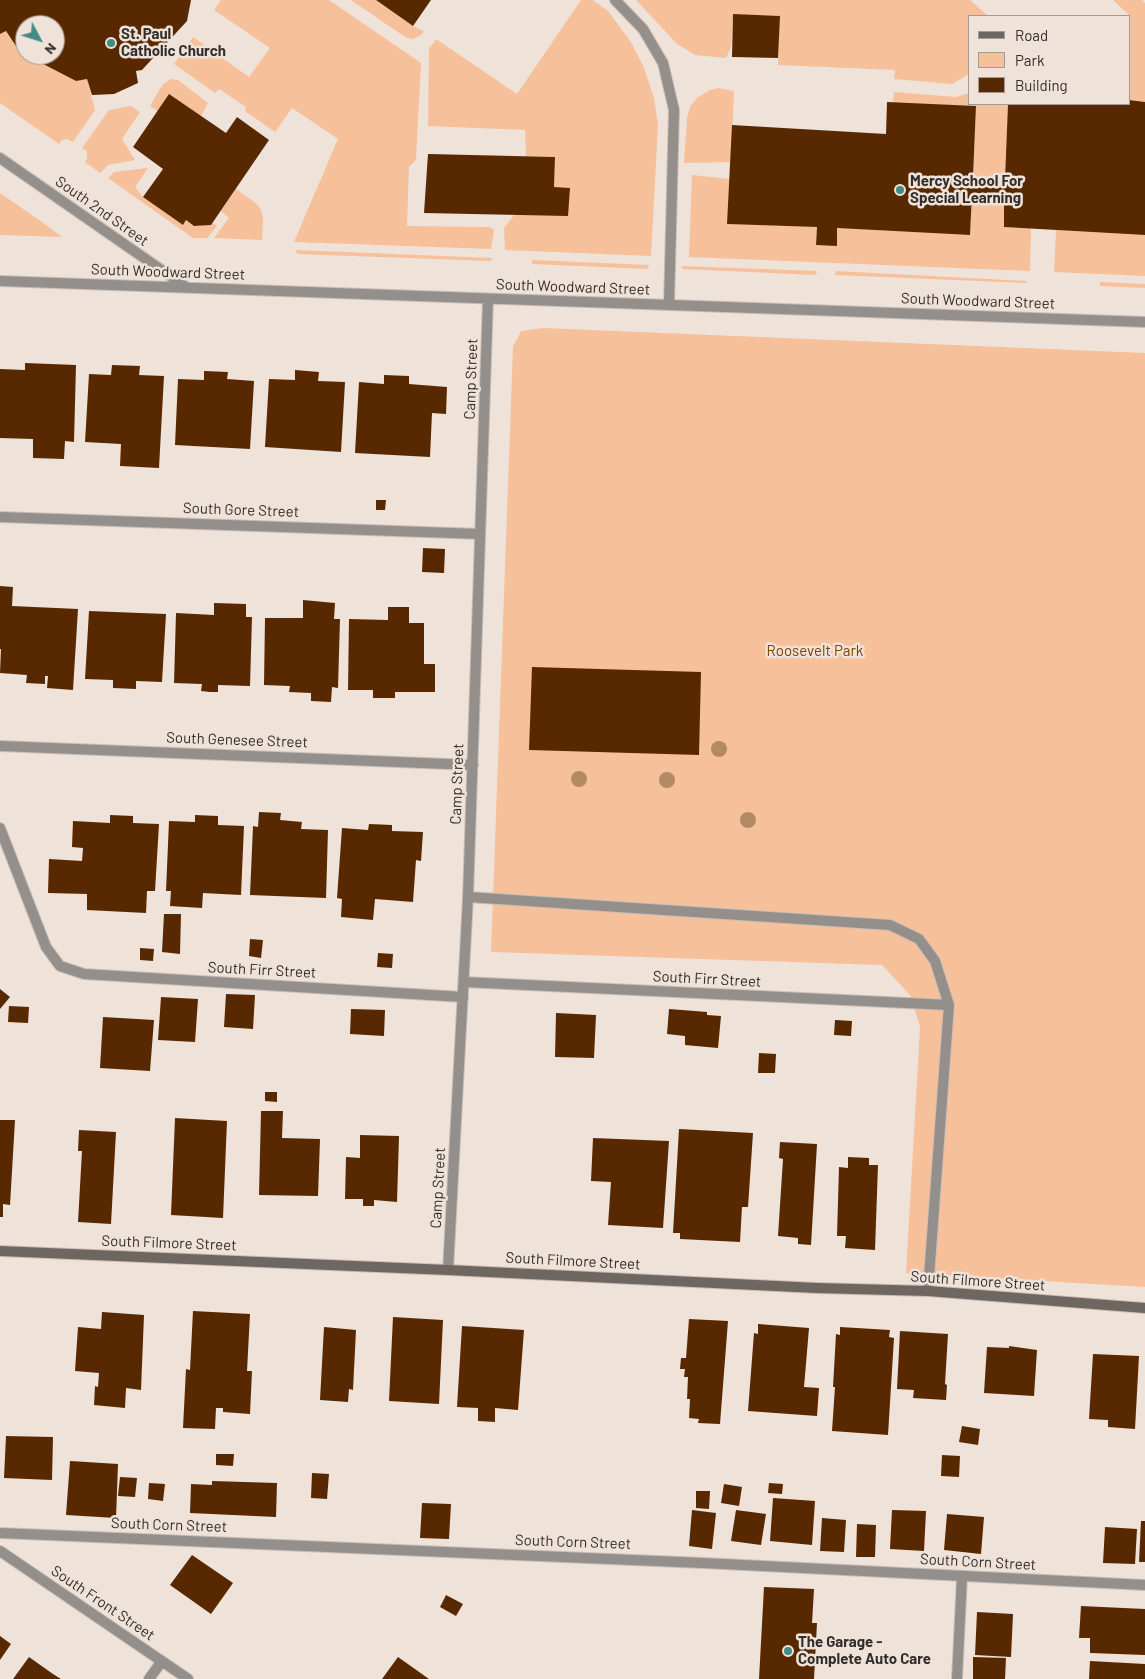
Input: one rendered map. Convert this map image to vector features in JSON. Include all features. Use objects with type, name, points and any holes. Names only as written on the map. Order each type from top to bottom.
[{"type":"street","points":[[615,0],[643,29],[663,63],[674,110],[669,305]]},
{"type":"street","name":"South 2nd Street","points":[[0,158],[187,288]]},
{"type":"street","name":"South Woodward Street","points":[[0,281],[1145,322]]},
{"type":"street","name":"Camp Street","points":[[448,1270],[468,898],[488,299]]},
{"type":"street","name":"South Gore Street","points":[[0,517],[480,534]]},
{"type":"street","name":"South Genesee Street","points":[[0,746],[473,765]]},
{"type":"street","name":"South Firr Street","points":[[0,831],[46,947],[60,966],[84,974],[463,997]]},
{"type":"street","points":[[468,898],[890,925],[919,939],[935,961],[949,1006],[928,1291]]},
{"type":"street","name":"South Firr Street","points":[[464,982],[949,1006]]},
{"type":"street","name":"South Filmore Street","points":[[0,1251],[817,1288],[928,1291],[1145,1308]]},
{"type":"street","name":"South Corn Street","points":[[0,1533],[703,1562],[962,1577],[1145,1585]]},
{"type":"street","name":"South Front Street","points":[[0,1551],[188,1679]]},
{"type":"street","points":[[957,1679],[962,1577]]},
{"type":"street","points":[[149,1679],[162,1661]]},
{"type":"green space","points":[[221,0],[329,0],[421,63],[416,160],[409,167],[407,226],[490,227],[494,230],[491,249],[294,242],[338,139],[292,108],[275,132],[245,111],[246,107],[219,89],[215,93],[174,64],[193,37],[249,77],[270,48],[214,10]]},
{"type":"green space","points":[[351,0],[376,0],[413,26],[424,31],[413,39],[405,37]]},
{"type":"green space","points":[[581,0],[593,0],[608,11],[631,42],[644,68],[654,98],[658,125],[651,256],[505,250],[504,228],[515,214],[570,188],[554,187],[555,157],[526,156],[525,130],[428,126],[429,49],[436,39],[517,94]]},
{"type":"green space","points":[[636,0],[970,0],[987,15],[968,15],[968,75],[952,84],[894,79],[895,70],[778,65],[779,16],[733,15],[731,47],[726,58],[695,55],[677,44]]},
{"type":"green space","points":[[1113,0],[1142,0],[1145,3],[1145,102],[1130,100],[1130,15]]},
{"type":"green space","points":[[6,31],[15,44],[15,65],[45,65],[76,81],[87,79],[95,110],[73,142],[67,139],[62,140],[59,144],[0,103],[0,34]]},
{"type":"green space","points":[[171,79],[178,80],[208,103],[201,116],[158,111],[150,106],[163,84]]},
{"type":"green space","points":[[718,88],[734,91],[731,162],[684,163],[687,118],[690,107],[697,98],[710,90]]},
{"type":"green space","points":[[894,92],[956,97],[968,93],[968,105],[1008,105],[1005,179],[973,177],[976,106],[893,103]]},
{"type":"green space","points":[[131,106],[140,112],[122,139],[135,160],[108,165],[100,173],[85,162],[87,151],[82,148],[109,110]]},
{"type":"green space","points":[[148,168],[135,187],[143,197],[183,225],[186,220],[194,226],[211,225],[213,223],[217,226],[207,238],[193,238],[108,178],[114,172]]},
{"type":"green space","points":[[692,175],[730,179],[728,224],[817,227],[816,244],[837,246],[837,228],[970,235],[972,193],[1004,194],[1004,227],[1031,228],[1030,271],[689,257]]},
{"type":"green space","points":[[236,189],[257,204],[261,210],[263,217],[262,240],[214,238],[229,218],[221,211]]},
{"type":"green space","points":[[0,193],[49,227],[62,237],[0,235]]},
{"type":"green space","points":[[1056,230],[1145,235],[1145,276],[1054,272]]},
{"type":"green space","points":[[295,250],[492,258],[491,261],[298,254]]},
{"type":"green space","points":[[532,260],[649,265],[648,269],[532,264]]},
{"type":"green space","points":[[681,266],[817,271],[816,275],[683,269]]},
{"type":"green space","points":[[836,271],[1026,281],[1027,283],[835,275]]},
{"type":"green space","points":[[1100,282],[1145,284],[1145,288],[1100,286]]},
{"type":"green space","name":"Roosevelt Park","points":[[543,328],[1145,353],[1145,1287],[906,1273],[920,1027],[910,995],[882,965],[491,952],[513,347],[521,331]]},
{"type":"building","name":"St. Paul Catholic Church","points":[[0,0],[191,0],[187,21],[142,70],[136,71],[138,83],[114,94],[92,95],[87,79],[76,81],[45,65],[65,65],[65,15],[15,15],[15,44],[6,31],[0,34]]},
{"type":"building","points":[[376,0],[431,0],[413,26]]},
{"type":"building","points":[[733,14],[780,16],[778,58],[732,57]]},
{"type":"building","points":[[169,94],[226,133],[237,117],[269,140],[211,225],[194,226],[186,220],[183,225],[143,197],[163,169],[133,147]]},
{"type":"building","points":[[1130,100],[1145,102],[1145,235],[1004,227],[1004,194],[972,193],[970,235],[837,228],[837,246],[816,245],[817,227],[727,224],[732,125],[886,134],[887,102],[976,106],[973,177],[1005,179],[1008,105],[1130,105]]},
{"type":"building","points":[[428,154],[555,157],[554,187],[570,188],[568,216],[424,213]]},
{"type":"building","points":[[25,363],[76,365],[74,442],[65,441],[64,459],[33,458],[33,439],[0,438],[0,369],[25,370]]},
{"type":"building","points":[[112,365],[140,366],[139,375],[164,376],[159,468],[120,466],[121,444],[85,442],[89,374],[111,375]]},
{"type":"building","points":[[295,370],[319,372],[318,381],[345,382],[341,452],[265,447],[269,379],[295,380]]},
{"type":"building","points":[[204,371],[228,372],[227,379],[254,381],[250,449],[175,445],[178,379],[204,380]]},
{"type":"building","points":[[384,375],[409,376],[409,384],[447,387],[446,414],[432,413],[430,457],[355,453],[359,382],[384,384]]},
{"type":"building","points":[[376,500],[386,500],[385,510],[376,510]]},
{"type":"building","points":[[423,548],[445,549],[444,573],[422,572]]},
{"type":"building","points":[[0,586],[13,587],[12,606],[78,609],[73,690],[47,688],[48,676],[45,676],[45,684],[26,683],[27,675],[0,673]]},
{"type":"building","points":[[303,600],[335,603],[334,619],[340,619],[338,688],[332,687],[331,702],[311,701],[311,693],[289,692],[290,686],[264,685],[265,618],[303,618]]},
{"type":"building","points":[[214,603],[246,604],[246,617],[252,617],[250,686],[218,685],[218,692],[210,692],[201,691],[202,684],[174,683],[176,613],[214,615]]},
{"type":"building","points":[[388,607],[409,607],[409,623],[424,623],[424,664],[435,664],[435,692],[395,692],[395,698],[373,698],[373,690],[348,690],[349,619],[388,620]]},
{"type":"building","points":[[89,611],[166,614],[162,682],[136,681],[136,689],[113,688],[113,680],[85,679]]},
{"type":"building","points":[[532,667],[701,672],[699,755],[529,750]]},
{"type":"building","points":[[259,812],[281,813],[280,820],[302,822],[301,829],[328,830],[326,898],[250,895],[253,826],[258,827]]},
{"type":"building","points":[[110,815],[133,816],[133,823],[159,824],[155,891],[147,891],[146,913],[87,910],[87,894],[48,893],[49,859],[82,861],[83,848],[72,847],[73,821],[110,823]]},
{"type":"building","points":[[195,815],[218,816],[218,825],[244,826],[241,895],[203,893],[202,908],[170,906],[171,891],[166,891],[169,821],[195,822]]},
{"type":"building","points":[[369,824],[392,825],[392,831],[423,832],[421,861],[416,860],[413,902],[375,899],[373,920],[341,917],[342,899],[337,898],[342,828],[368,830]]},
{"type":"building","points":[[164,914],[181,914],[180,954],[162,952]]},
{"type":"building","points":[[250,939],[263,940],[261,958],[249,956]]},
{"type":"building","points":[[140,948],[154,949],[153,961],[140,960]]},
{"type":"building","points":[[378,953],[393,954],[392,968],[377,967]]},
{"type":"building","points":[[0,989],[10,997],[0,1009]]},
{"type":"building","points":[[226,994],[255,995],[253,1029],[224,1027]]},
{"type":"building","points":[[161,997],[198,999],[195,1042],[158,1040]]},
{"type":"building","points":[[9,1006],[29,1007],[28,1023],[8,1022]]},
{"type":"building","points":[[351,1009],[385,1010],[384,1036],[350,1034]]},
{"type":"building","points":[[669,1009],[707,1012],[707,1015],[721,1016],[718,1048],[685,1045],[685,1036],[667,1034]]},
{"type":"building","points":[[556,1013],[596,1015],[594,1058],[555,1057]]},
{"type":"building","points":[[103,1017],[154,1020],[150,1071],[100,1068]]},
{"type":"building","points":[[835,1020],[852,1021],[851,1036],[834,1035]]},
{"type":"building","points":[[759,1053],[776,1054],[775,1073],[758,1073]]},
{"type":"building","points":[[265,1092],[277,1092],[277,1102],[265,1101]]},
{"type":"building","points":[[261,1111],[283,1111],[282,1138],[320,1139],[318,1196],[259,1195]]},
{"type":"building","points":[[175,1118],[227,1121],[223,1218],[171,1215]]},
{"type":"building","points":[[0,1120],[15,1120],[10,1205],[3,1204],[3,1217],[0,1217]]},
{"type":"building","points":[[679,1129],[753,1133],[748,1207],[742,1207],[740,1242],[680,1239],[680,1233],[673,1233]]},
{"type":"building","points":[[79,1130],[116,1132],[111,1224],[78,1222],[82,1151],[78,1151]]},
{"type":"building","points":[[360,1135],[399,1136],[397,1202],[374,1200],[374,1206],[363,1206],[363,1199],[345,1199],[346,1157],[360,1158]]},
{"type":"building","points":[[593,1138],[669,1141],[663,1228],[608,1225],[611,1182],[591,1181]]},
{"type":"building","points":[[780,1142],[817,1144],[811,1245],[798,1244],[798,1238],[778,1236],[783,1159],[779,1158]]},
{"type":"building","points":[[848,1157],[869,1158],[869,1165],[878,1165],[875,1250],[845,1248],[846,1236],[837,1236],[839,1167],[848,1168]]},
{"type":"building","points":[[193,1311],[250,1314],[247,1371],[252,1371],[250,1414],[223,1412],[223,1408],[216,1408],[215,1429],[183,1428],[186,1369],[190,1370]]},
{"type":"building","points":[[102,1312],[144,1315],[141,1390],[126,1388],[125,1408],[94,1405],[95,1386],[98,1387],[99,1373],[75,1371],[78,1327],[101,1329]]},
{"type":"building","points":[[393,1317],[443,1320],[439,1404],[389,1401]]},
{"type":"building","points":[[689,1319],[728,1321],[720,1424],[698,1423],[699,1419],[689,1418],[690,1399],[687,1399],[688,1377],[684,1377],[685,1369],[680,1369],[681,1358],[686,1358]]},
{"type":"building","points":[[758,1324],[809,1328],[804,1387],[819,1388],[817,1416],[748,1411],[754,1333],[758,1334]]},
{"type":"building","points":[[462,1326],[524,1330],[518,1410],[495,1408],[495,1422],[478,1421],[478,1408],[457,1407]]},
{"type":"building","points":[[324,1327],[356,1330],[353,1390],[349,1389],[348,1402],[320,1400]]},
{"type":"building","points":[[840,1327],[890,1330],[889,1337],[894,1338],[888,1435],[832,1431],[836,1334],[840,1335]]},
{"type":"building","points":[[900,1331],[948,1334],[946,1400],[913,1398],[914,1390],[897,1389]]},
{"type":"building","points":[[1009,1346],[1037,1350],[1034,1396],[984,1393],[987,1347],[1009,1348]]},
{"type":"building","points":[[1093,1354],[1139,1356],[1135,1429],[1108,1427],[1108,1420],[1089,1419]]},
{"type":"building","points":[[962,1426],[980,1429],[978,1445],[959,1442]]},
{"type":"building","points":[[6,1436],[53,1437],[52,1480],[4,1478]]},
{"type":"building","points":[[216,1454],[234,1454],[233,1466],[216,1465]]},
{"type":"building","points":[[942,1455],[960,1456],[959,1477],[941,1476]]},
{"type":"building","points":[[70,1461],[118,1464],[116,1518],[66,1515]]},
{"type":"building","points":[[312,1473],[329,1474],[327,1499],[311,1498]]},
{"type":"building","points":[[120,1477],[137,1478],[135,1497],[118,1496]]},
{"type":"building","points":[[212,1481],[277,1483],[276,1517],[190,1513],[191,1484],[212,1485]]},
{"type":"building","points":[[149,1483],[165,1484],[163,1501],[148,1499]]},
{"type":"building","points":[[769,1483],[783,1484],[782,1494],[768,1493]]},
{"type":"building","points":[[724,1484],[742,1487],[739,1506],[721,1503]]},
{"type":"building","points":[[696,1491],[710,1491],[709,1509],[696,1508]]},
{"type":"building","points":[[773,1498],[815,1501],[812,1545],[770,1541]]},
{"type":"building","points":[[422,1503],[451,1504],[449,1539],[420,1538]]},
{"type":"building","points":[[692,1510],[716,1513],[712,1549],[689,1546]]},
{"type":"building","points":[[736,1510],[766,1514],[761,1545],[731,1541]]},
{"type":"building","points":[[892,1510],[926,1511],[924,1551],[890,1549]]},
{"type":"building","points":[[947,1514],[984,1517],[981,1554],[944,1550]]},
{"type":"building","points":[[822,1518],[846,1520],[844,1552],[820,1551]]},
{"type":"building","points":[[1141,1521],[1145,1521],[1145,1562],[1139,1562]]},
{"type":"building","points":[[857,1524],[876,1525],[875,1557],[856,1557]]},
{"type":"building","points":[[1105,1527],[1137,1529],[1135,1564],[1103,1563]]},
{"type":"building","points":[[192,1555],[233,1583],[211,1614],[170,1585]]},
{"type":"building","name":"The Garage - Complete Auto Care","points":[[764,1587],[814,1589],[812,1623],[817,1623],[814,1679],[759,1679]]},
{"type":"building","points":[[446,1595],[463,1604],[456,1616],[440,1607]]},
{"type":"building","points":[[1081,1606],[1145,1609],[1145,1655],[1090,1653],[1090,1638],[1079,1638]]},
{"type":"building","points":[[977,1612],[1013,1614],[1011,1657],[975,1655]]},
{"type":"building","points":[[0,1636],[11,1644],[0,1660]]},
{"type":"building","points":[[29,1657],[53,1674],[61,1679],[13,1679]]},
{"type":"building","points":[[398,1657],[429,1679],[382,1679]]},
{"type":"building","points":[[973,1657],[1006,1658],[1005,1679],[973,1679]]},
{"type":"building","points":[[1090,1661],[1145,1664],[1145,1679],[1089,1679]]},
{"type":"place","name":"St. Paul Catholic Church","points":[[111,43]]},
{"type":"place","name":"Mercy School For Special Learning","points":[[900,190]]},
{"type":"place","name":"The Garage - Complete Auto Care","points":[[788,1651]]}]
